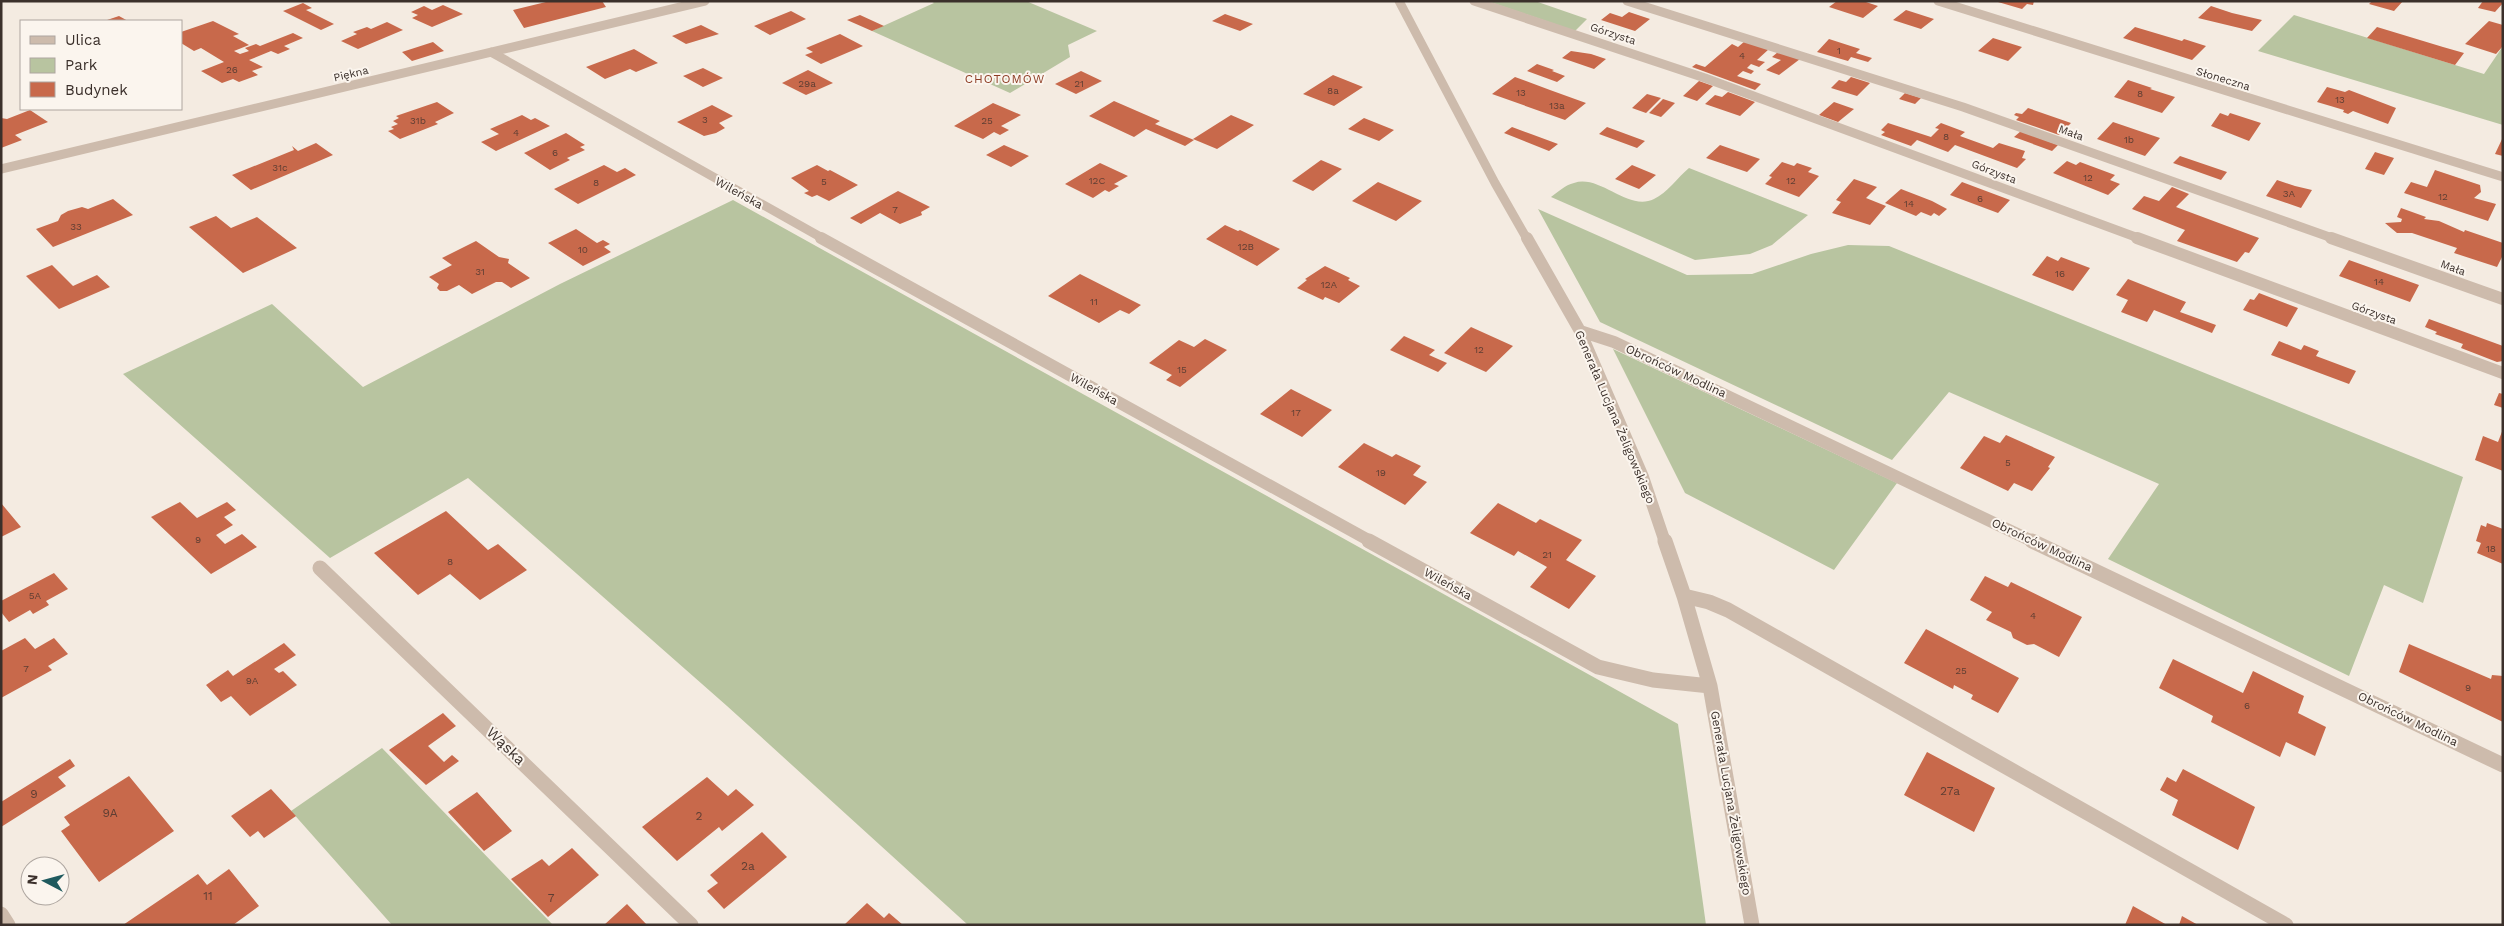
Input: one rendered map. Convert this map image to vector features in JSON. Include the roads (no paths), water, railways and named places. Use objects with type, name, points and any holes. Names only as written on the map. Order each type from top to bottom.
[{"type":"street","name":"Piękna","points":[[1,169],[705,1]]},
{"type":"street","name":"Generała Lucjana Żeligowskiego","points":[[1400,1],[1495,183],[1580,331],[1643,477],[1684,596],[1710,686],[1752,925]]},
{"type":"street","name":"Górzysta","points":[[1474,1],[1723,85],[2503,373]]},
{"type":"street","name":"Mała","points":[[1627,1],[1963,107],[2503,299]]},
{"type":"street","name":"Słoneczna","points":[[1938,1],[2503,177]]},
{"type":"street","name":"Wileńska","points":[[491,52],[742,194],[1598,667],[1627,676],[1657,682],[1710,686]]},
{"type":"street","name":"Obrońców Modlina","points":[[1580,331],[1614,342],[2503,765]]},
{"type":"street","name":"Wąska","points":[[320,568],[691,925]]},
{"type":"street","points":[[1684,596],[1709,602],[1728,610],[2286,925]]},
{"type":"street","points":[[1,914],[8,925]]},
{"type":"district","name":"CHOTOMÓW","points":[[1005,79]]}]
